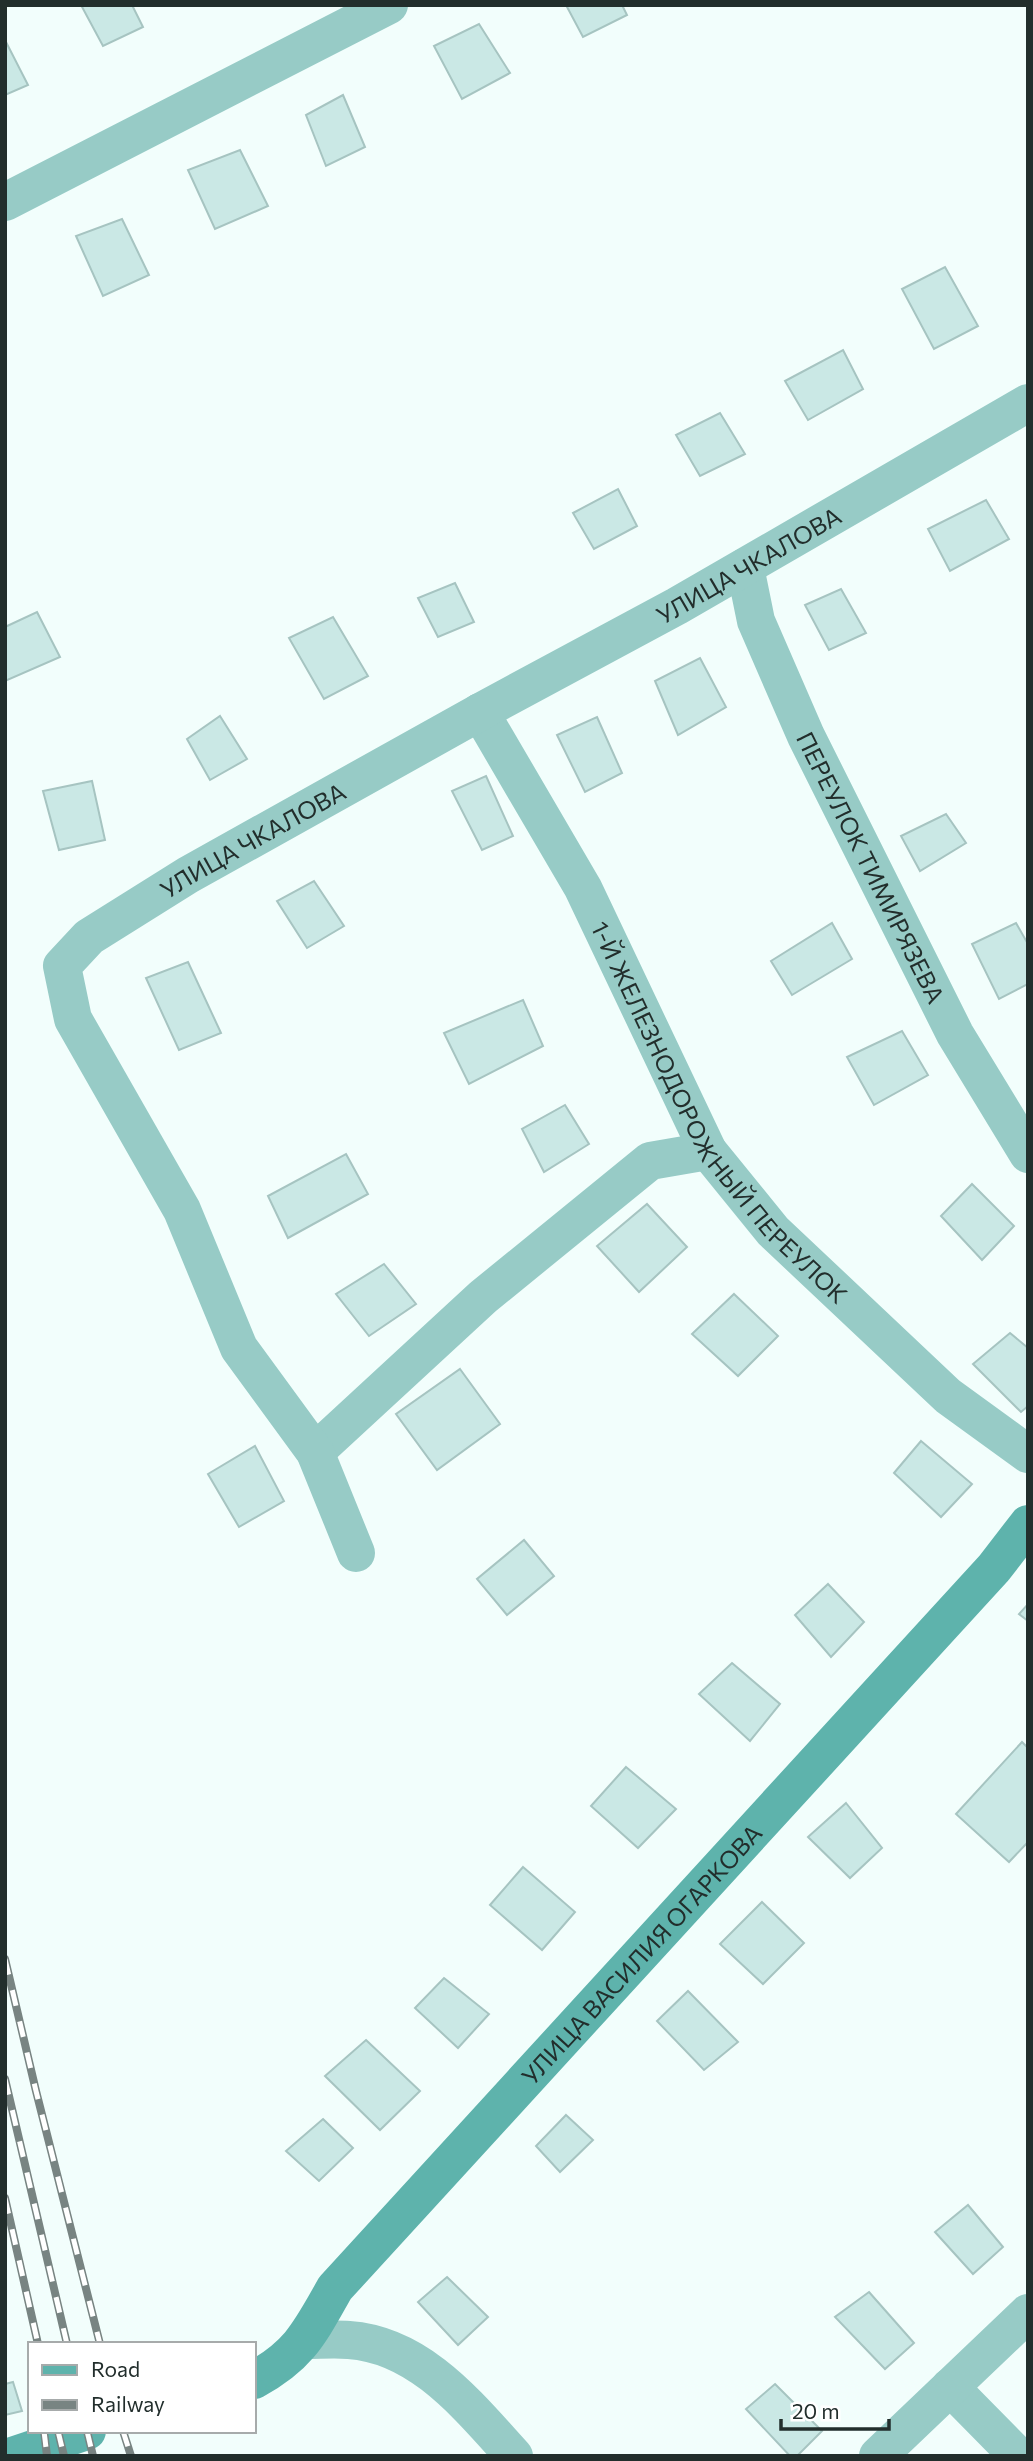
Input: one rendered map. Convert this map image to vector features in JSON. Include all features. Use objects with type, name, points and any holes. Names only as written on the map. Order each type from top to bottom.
[{"type":"street","points":[[5,202],[390,5]]},
{"type":"street","name":"УЛИЦА ЧКАЛОВА","points":[[356,1553],[315,1452],[239,1348],[182,1210],[74,1020],[62,966],[89,937],[188,875],[745,568],[1028,403]]},
{"type":"street","name":"ПЕРЕУЛОК ТИМИРЯЗЕВА","points":[[745,568],[756,621],[806,736],[955,1034],[1028,1154]]},
{"type":"street","name":"1-Й ЖЕЛЕЗНОДОРОЖНЫЙ ПЕРЕУЛОК","points":[[480,712],[583,888],[708,1151],[773,1231],[948,1396],[1028,1454]]},
{"type":"street","points":[[315,1452],[483,1297],[650,1161],[708,1151]]},
{"type":"street","name":"УЛИЦА ВАСИЛИЯ ОГАРКОВА","points":[[256,2379],[276,2368],[306,2340],[335,2288],[994,1568],[1028,1524]]},
{"type":"street","points":[[878,2456],[1028,2313]]},
{"type":"street","points":[[306,2340],[351,2340],[387,2348],[425,2368],[460,2397],[514,2456]]},
{"type":"street","points":[[950,2387],[1018,2456]]},
{"type":"street","points":[[12,2456],[81,2433]]},
{"type":"building","points":[[81,5],[132,5],[143,27],[103,46]]},
{"type":"building","points":[[566,5],[622,5],[627,15],[583,37]]},
{"type":"building","points":[[479,24],[510,73],[462,99],[434,46]]},
{"type":"building","points":[[5,40],[28,85],[5,95]]},
{"type":"building","points":[[343,95],[365,147],[326,166],[306,115]]},
{"type":"building","points":[[240,150],[268,206],[215,229],[188,170]]},
{"type":"building","points":[[122,219],[149,275],[103,296],[76,236]]},
{"type":"building","points":[[945,267],[978,326],[934,349],[902,289]]},
{"type":"building","points":[[843,350],[863,389],[808,420],[785,381]]},
{"type":"building","points":[[720,413],[745,454],[700,476],[676,435]]},
{"type":"building","points":[[618,489],[637,526],[594,549],[573,513]]},
{"type":"building","points":[[986,500],[1009,539],[950,571],[928,529]]},
{"type":"building","points":[[455,583],[474,622],[438,637],[418,598]]},
{"type":"building","points":[[841,589],[866,633],[829,650],[805,605]]},
{"type":"building","points":[[37,612],[60,657],[5,681],[5,627]]},
{"type":"building","points":[[333,617],[368,676],[324,699],[289,638]]},
{"type":"building","points":[[700,658],[726,707],[678,735],[655,681]]},
{"type":"building","points":[[220,716],[247,759],[210,780],[187,739]]},
{"type":"building","points":[[597,717],[622,773],[585,792],[557,735]]},
{"type":"building","points":[[486,776],[513,836],[482,850],[452,791]]},
{"type":"building","points":[[92,781],[105,840],[59,850],[43,791]]},
{"type":"building","points":[[946,814],[966,843],[920,871],[901,836]]},
{"type":"building","points":[[314,881],[344,926],[307,948],[277,901]]},
{"type":"building","points":[[832,923],[852,959],[792,995],[771,961]]},
{"type":"building","points":[[1016,923],[1028,944],[1028,984],[999,999],[972,944]]},
{"type":"building","points":[[188,962],[221,1033],[179,1050],[146,978]]},
{"type":"building","points":[[523,1000],[543,1046],[469,1084],[444,1033]]},
{"type":"building","points":[[902,1031],[928,1075],[874,1105],[847,1057]]},
{"type":"building","points":[[565,1105],[589,1144],[544,1172],[522,1129]]},
{"type":"building","points":[[346,1154],[368,1194],[288,1238],[268,1196]]},
{"type":"building","points":[[972,1184],[1014,1226],[982,1260],[941,1216]]},
{"type":"building","points":[[647,1204],[687,1247],[639,1292],[597,1246]]},
{"type":"building","points":[[384,1264],[416,1304],[369,1336],[336,1294]]},
{"type":"building","points":[[734,1294],[778,1336],[738,1376],[692,1334]]},
{"type":"building","points":[[1010,1333],[1028,1348],[1028,1406],[1021,1412],[973,1364]]},
{"type":"building","points":[[460,1369],[500,1424],[437,1470],[396,1414]]},
{"type":"building","points":[[921,1441],[972,1484],[941,1517],[894,1473]]},
{"type":"building","points":[[255,1446],[284,1501],[239,1527],[208,1474]]},
{"type":"building","points":[[524,1540],[554,1576],[507,1615],[477,1579]]},
{"type":"building","points":[[828,1584],[864,1622],[831,1657],[795,1615]]},
{"type":"building","points":[[1028,1604],[1028,1621],[1019,1614]]},
{"type":"building","points":[[732,1663],[780,1704],[750,1741],[699,1694]]},
{"type":"building","points":[[1022,1742],[1028,1748],[1028,1842],[1009,1862],[956,1814]]},
{"type":"building","points":[[626,1767],[676,1809],[638,1848],[591,1806]]},
{"type":"building","points":[[846,1803],[882,1848],[850,1878],[808,1837]]},
{"type":"building","points":[[523,1867],[575,1912],[542,1950],[490,1905]]},
{"type":"building","points":[[762,1902],[804,1943],[763,1984],[720,1944]]},
{"type":"building","points":[[444,1978],[489,2014],[458,2048],[415,2008]]},
{"type":"building","points":[[688,1991],[738,2042],[704,2070],[657,2021]]},
{"type":"building","points":[[366,2040],[420,2091],[380,2130],[325,2076]]},
{"type":"building","points":[[566,2115],[593,2140],[560,2172],[536,2146]]},
{"type":"building","points":[[323,2119],[353,2148],[319,2181],[286,2151]]},
{"type":"building","points":[[968,2205],[1003,2247],[973,2274],[935,2232]]},
{"type":"building","points":[[447,2277],[488,2317],[458,2345],[418,2302]]},
{"type":"building","points":[[869,2292],[914,2343],[885,2369],[835,2317]]},
{"type":"building","points":[[13,2382],[22,2411],[5,2415],[5,2384]]},
{"type":"building","points":[[775,2384],[822,2431],[797,2456],[790,2456],[746,2409]]},
{"type":"railway","points":[[5,1959],[99,2342]]},
{"type":"railway","points":[[5,2079],[67,2342]]},
{"type":"railway","points":[[5,2198],[38,2342]]},
{"type":"railway","points":[[44,2433],[47,2456]]},
{"type":"railway","points":[[58,2433],[64,2456]]},
{"type":"railway","points":[[87,2433],[93,2456]]},
{"type":"railway","points":[[124,2433],[131,2456]]}]
